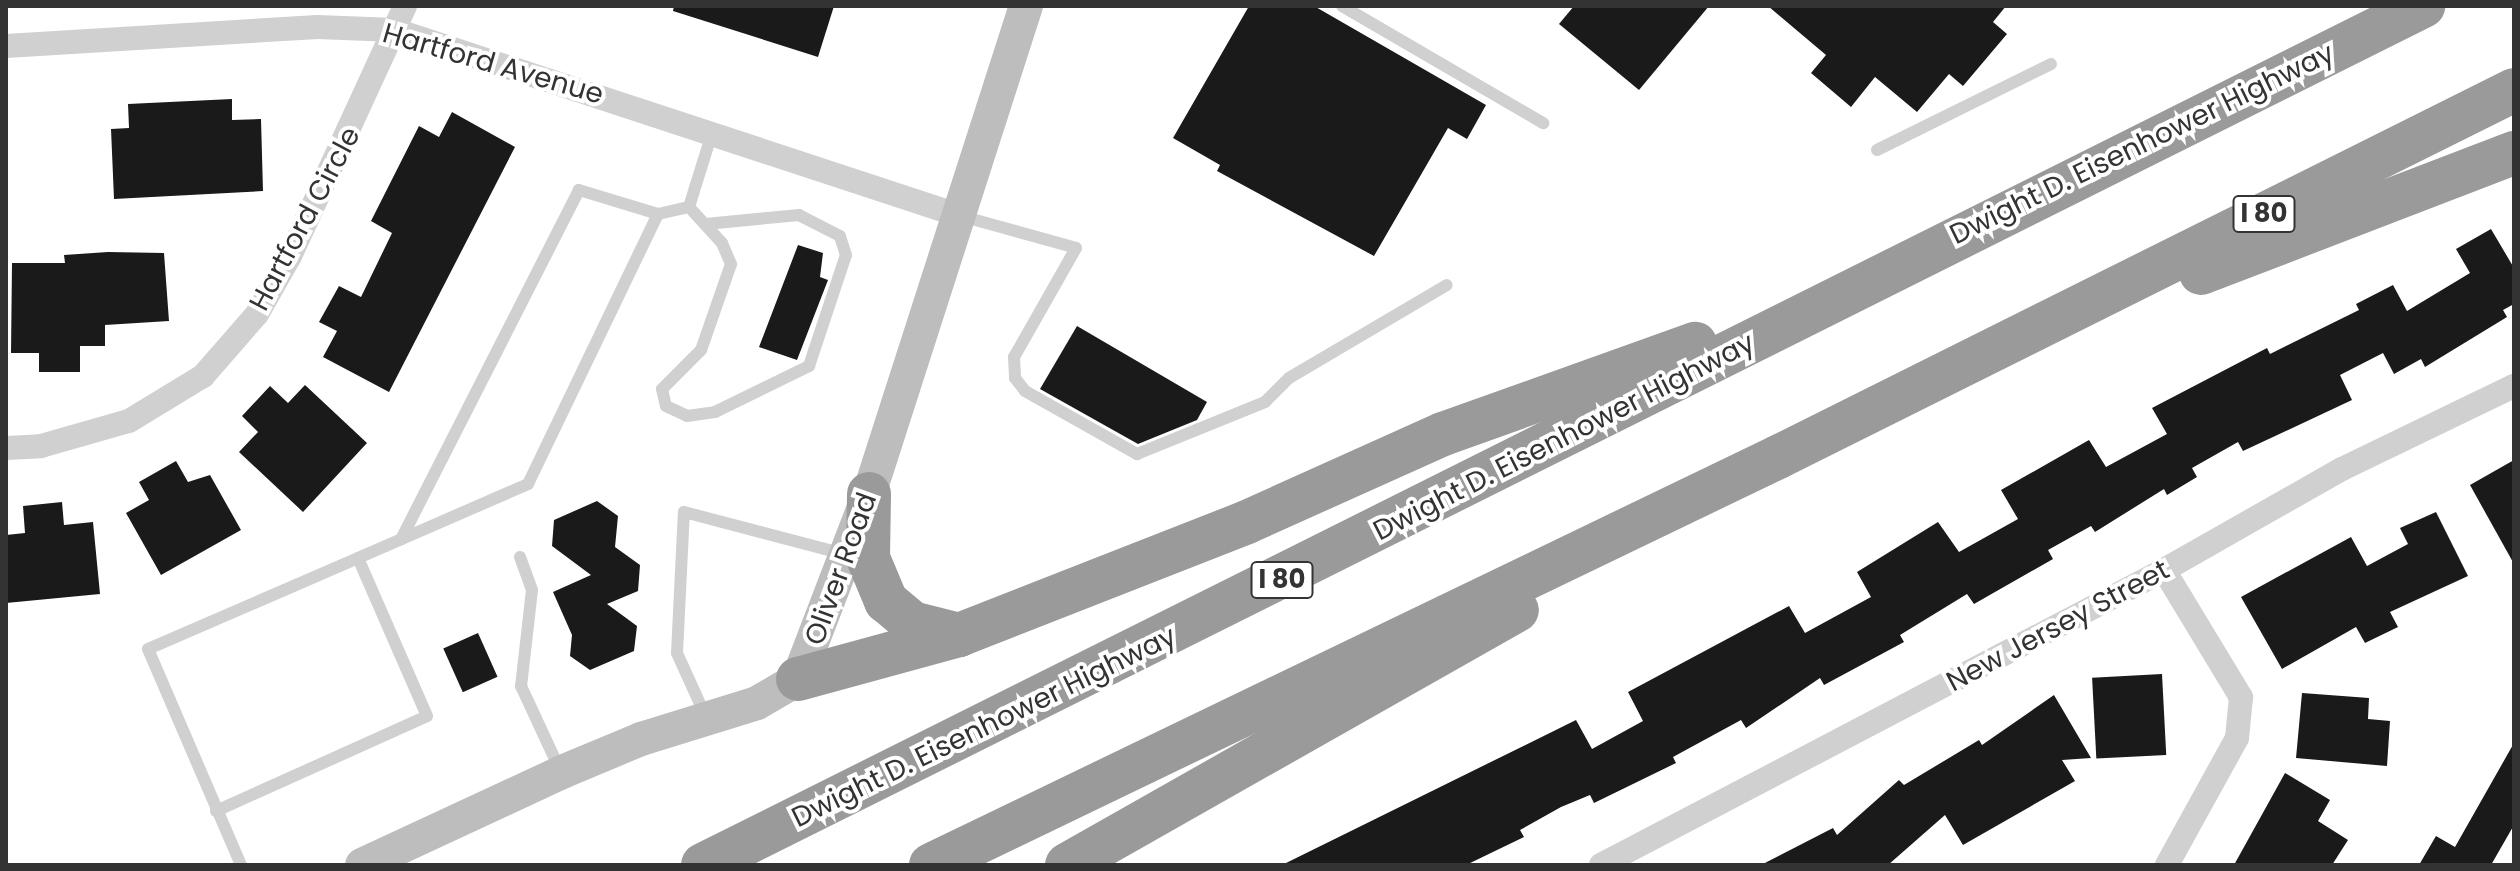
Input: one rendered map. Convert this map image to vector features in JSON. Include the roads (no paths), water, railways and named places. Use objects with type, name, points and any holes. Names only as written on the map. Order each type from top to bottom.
[{"type":"highway","points":[[2346,43],[2382,6]]},
{"type":"highway","name":"Dwight D. Eisenhower Highway","points":[[703,865],[1473,485],[1856,286],[2423,6]]},
{"type":"highway","name":"I 80","points":[[931,865],[1778,457],[2514,90]]},
{"type":"highway","points":[[2014,341],[2514,153]]},
{"type":"highway","points":[[798,679],[959,635],[1247,522],[1443,434],[1856,286]]},
{"type":"highway","points":[[1067,865],[1258,762],[1778,457]]},
{"type":"highway","points":[[869,494],[868,558],[886,601],[912,623],[959,635]]},
{"type":"street","name":"Hartford Circle","points":[[6,448],[41,446],[129,421],[203,376],[257,314],[290,256],[405,6]]},
{"type":"street","name":"Oliver Road","points":[[362,865],[562,772],[757,703],[798,679],[869,494],[961,216],[1026,6]]},
{"type":"street","name":"Hartford Avenue","points":[[6,46],[317,27],[395,30],[961,216]]},
{"type":"street","name":"New Jersey Street","points":[[1601,865],[2164,570],[2342,469],[2514,386]]},
{"type":"street","points":[[2164,570],[2241,697],[2237,738],[2167,865]]},
{"type":"lane","points":[[1342,6],[1543,123]]},
{"type":"lane","points":[[1877,150],[2051,64]]},
{"type":"lane","points":[[689,207],[712,133]]},
{"type":"lane","points":[[401,539],[579,190],[658,214],[689,207]]},
{"type":"lane","points":[[689,207],[705,224],[731,264],[701,350],[662,389],[661,399],[676,414],[715,412],[797,376],[815,356],[846,255],[840,236],[799,215],[705,224]]},
{"type":"lane","points":[[241,865],[148,649],[528,484],[658,214]]},
{"type":"lane","points":[[961,216],[1076,248],[1014,357],[1015,378],[1025,391],[1137,454],[1265,402],[1289,378],[1447,285]]},
{"type":"lane","points":[[708,720],[677,653],[684,512],[847,554]]},
{"type":"lane","points":[[520,557],[532,590],[521,686],[562,772]]},
{"type":"lane","points":[[216,811],[427,716],[358,558]]}]
